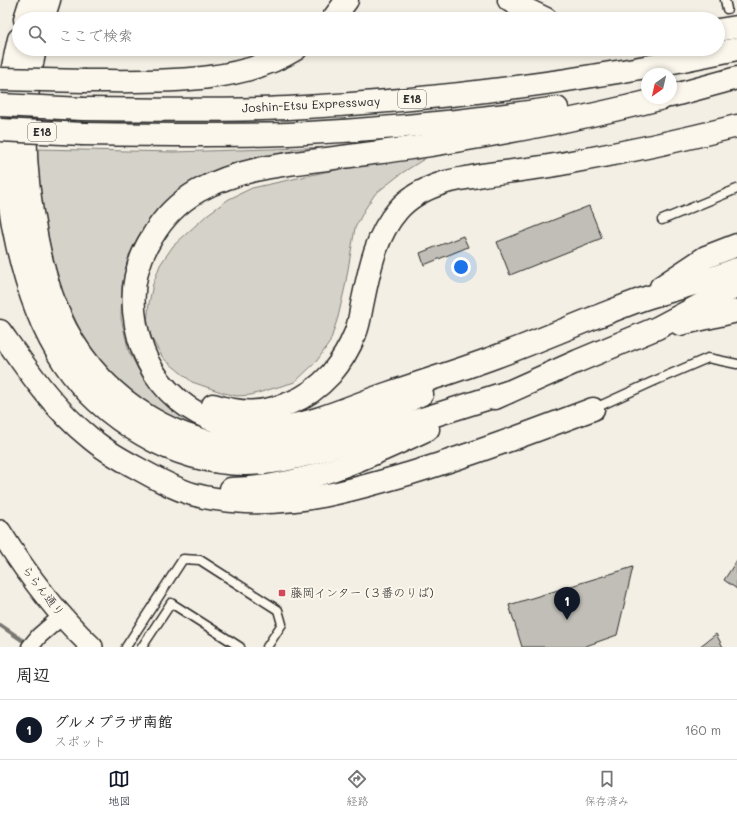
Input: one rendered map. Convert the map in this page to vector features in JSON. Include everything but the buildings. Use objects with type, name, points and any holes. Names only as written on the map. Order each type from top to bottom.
[{"type":"highway","points":[[27,12],[31,0]]},
{"type":"highway","points":[[46,12],[49,0]]},
{"type":"highway","points":[[338,12],[347,0]]},
{"type":"highway","points":[[510,0],[531,12]]},
{"type":"highway","name":"Joshin-Etsu Expressway","points":[[725,50],[737,48]]},
{"type":"highway","points":[[15,56],[8,92],[5,148],[10,202],[21,258],[38,312],[49,338],[64,363],[93,398],[130,428],[174,451],[196,457],[228,463],[268,463],[311,454],[508,392]]},
{"type":"highway","points":[[35,56],[28,91],[25,119],[26,158],[34,227],[48,282],[56,307],[66,329],[85,360],[109,387],[126,402],[146,416],[192,438],[217,443],[254,446],[288,442],[333,429],[392,409],[494,358]]},
{"type":"highway","points":[[0,79],[85,81],[181,80],[219,75],[253,68],[283,56]]},
{"type":"highway","name":"Joshin-Etsu Expressway","points":[[0,105],[184,110],[288,108],[391,101],[466,94],[545,84],[620,72],[698,56]]},
{"type":"highway","points":[[677,87],[737,75]]},
{"type":"highway","points":[[677,94],[737,78]]},
{"type":"highway","name":"E18","points":[[0,130],[83,134],[183,136],[274,134],[376,129],[545,110],[641,94]]},
{"type":"highway","points":[[641,103],[528,128],[458,141],[256,169],[233,176],[196,192],[180,203],[167,216],[147,245],[139,263],[133,298],[135,318],[138,336],[143,352],[151,369],[175,398],[190,410],[208,418],[245,428],[282,427],[318,419],[494,358],[645,298],[716,278],[737,269]]},
{"type":"highway","points":[[138,336],[161,371],[174,384],[189,395],[210,404],[239,411],[258,412],[277,408],[295,401],[310,392],[325,380],[338,366],[356,334],[369,275],[379,239],[398,210],[411,198],[442,183],[460,179],[571,162],[661,145],[737,126]]},
{"type":"highway","points":[[645,298],[706,258],[737,245]]},
{"type":"highway","points":[[130,464],[157,476],[180,483],[226,489],[241,489],[275,485],[327,472],[364,458],[508,392],[657,328],[737,287]]},
{"type":"highway","points":[[657,328],[737,311]]},
{"type":"highway","points":[[0,331],[38,383],[70,420],[89,437],[108,451],[130,464],[174,487],[214,499],[262,502],[311,499],[360,488],[500,444],[593,409]]},
{"type":"street","name":"ららん通り","points":[[0,531],[31,578],[62,616],[92,647]]},
{"type":"street","points":[[30,647],[39,636],[62,616]]},
{"type":"lane","points":[[725,0],[732,18]]},
{"type":"lane","points":[[662,220],[737,189]]},
{"type":"lane","points":[[593,409],[708,358],[737,364]]},
{"type":"lane","points":[[126,647],[183,559],[200,560],[278,610],[282,624],[267,647]]},
{"type":"lane","points":[[142,647],[171,603],[240,647]]},
{"type":"shaded area","points":[[334,147],[190,185],[166,201],[149,221],[129,255],[122,285],[121,318],[129,352],[143,378],[160,396],[232,439],[177,424],[125,391],[87,345],[62,291],[54,263],[41,203],[37,149],[174,152]]},
{"type":"shaded area","points":[[432,154],[402,173],[375,194],[365,209],[355,228],[345,287],[330,342],[316,362],[295,382],[251,395],[237,396],[192,382],[163,358],[152,339],[147,324],[153,284],[160,265],[173,246],[208,214],[229,199],[252,188],[334,170]]},
{"type":"waterway","points":[[0,625],[28,644]]},
{"type":"place","name":"藤岡インター (３番のりば)","points":[[282,593]]},
{"type":"place","name":"グルメプラザ南館","points":[[567,620]]}]
